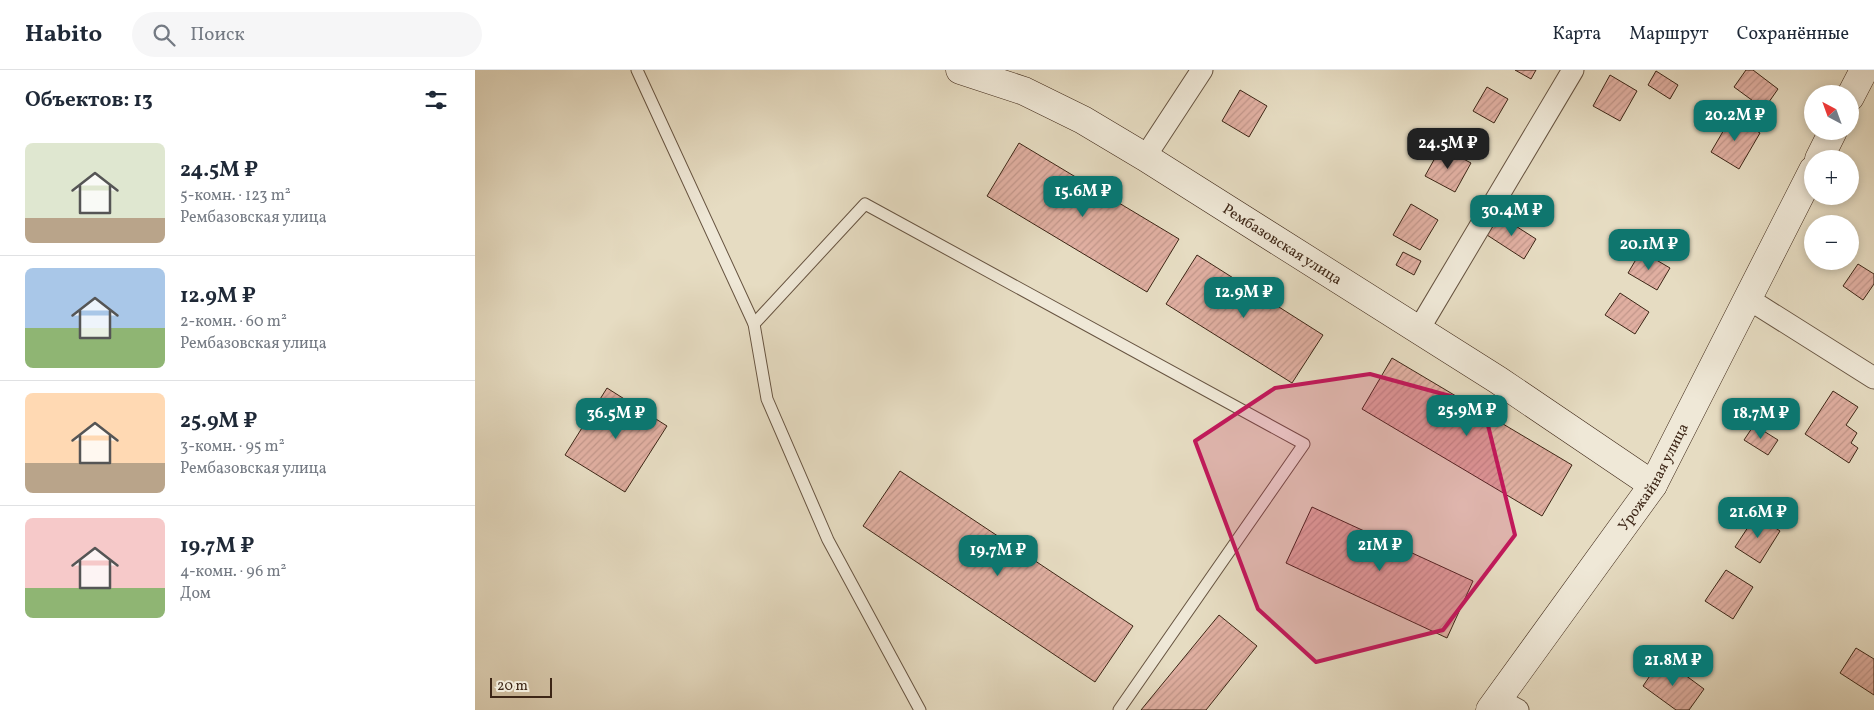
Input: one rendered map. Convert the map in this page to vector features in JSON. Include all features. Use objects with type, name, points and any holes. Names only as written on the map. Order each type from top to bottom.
[{"type":"street","name":"Рембазовская улица","points":[[960,70],[1024,91],[1083,120],[1145,157],[1498,380],[1653,485]]},
{"type":"street","points":[[1145,157],[1202,70]]},
{"type":"street","points":[[1419,329],[1573,70]]},
{"type":"street","points":[[1856,85],[1864,70]]},
{"type":"street","name":"Урожайная улица","points":[[1502,706],[1653,485],[1804,187]]},
{"type":"street","points":[[1747,298],[1874,378]]},
{"type":"lane","points":[[637,70],[754,324],[767,399],[827,540],[920,710]]},
{"type":"lane","points":[[754,324],[865,204],[1304,444],[1119,710]]},
{"type":"highlighted area","points":[[1370,374],[1483,405],[1515,535],[1443,630],[1316,662],[1258,609],[1195,441],[1275,388]]},
{"type":"building","points":[[1515,70],[1536,70],[1531,79]]},
{"type":"building","points":[[1746,70],[1753,70],[1778,89],[1764,109],[1734,87]]},
{"type":"building","points":[[1656,71],[1678,85],[1670,99],[1648,85]]},
{"type":"building","points":[[1610,75],[1637,91],[1620,121],[1593,106]]},
{"type":"building","points":[[1487,87],[1508,99],[1494,123],[1473,111]]},
{"type":"building","points":[[1240,90],[1267,106],[1249,137],[1222,121]]},
{"type":"building","points":[[1732,116],[1760,133],[1739,169],[1711,152]]},
{"type":"building","points":[[1019,143],[1179,239],[1147,292],[987,196]]},
{"type":"building","points":[[1441,147],[1471,163],[1455,192],[1425,176]]},
{"type":"building","points":[[1411,204],[1438,220],[1420,250],[1393,235]]},
{"type":"building","points":[[1500,216],[1536,239],[1524,259],[1487,235]]},
{"type":"building","points":[[1641,251],[1670,268],[1657,290],[1628,273]]},
{"type":"building","points":[[1403,252],[1421,261],[1414,275],[1396,265]]},
{"type":"building","points":[[1197,255],[1323,335],[1292,383],[1166,304]]},
{"type":"building","points":[[1859,265],[1874,274],[1874,284],[1863,300],[1843,286],[1854,270],[1859,270]]},
{"type":"building","points":[[1620,293],[1649,312],[1635,334],[1605,315]]},
{"type":"building","points":[[1392,358],[1572,465],[1542,516],[1362,409]]},
{"type":"building","points":[[607,388],[667,426],[625,492],[565,455]]},
{"type":"building","points":[[1833,391],[1858,407],[1846,425],[1857,433],[1851,443],[1858,448],[1849,463],[1805,434]]},
{"type":"building","points":[[1754,425],[1778,440],[1768,455],[1744,440]]},
{"type":"building","points":[[900,471],[1133,626],[1095,682],[863,526]]},
{"type":"building","points":[[1312,507],[1473,581],[1447,638],[1286,563]]},
{"type":"building","points":[[1756,515],[1780,531],[1760,563],[1735,547]]},
{"type":"building","points":[[1726,570],[1753,587],[1733,619],[1705,601]]},
{"type":"building","points":[[1219,615],[1257,646],[1206,710],[1141,710]]},
{"type":"building","points":[[1856,648],[1874,659],[1874,695],[1840,673]]},
{"type":"building","points":[[1662,658],[1704,689],[1689,710],[1676,710],[1643,686]]}]
